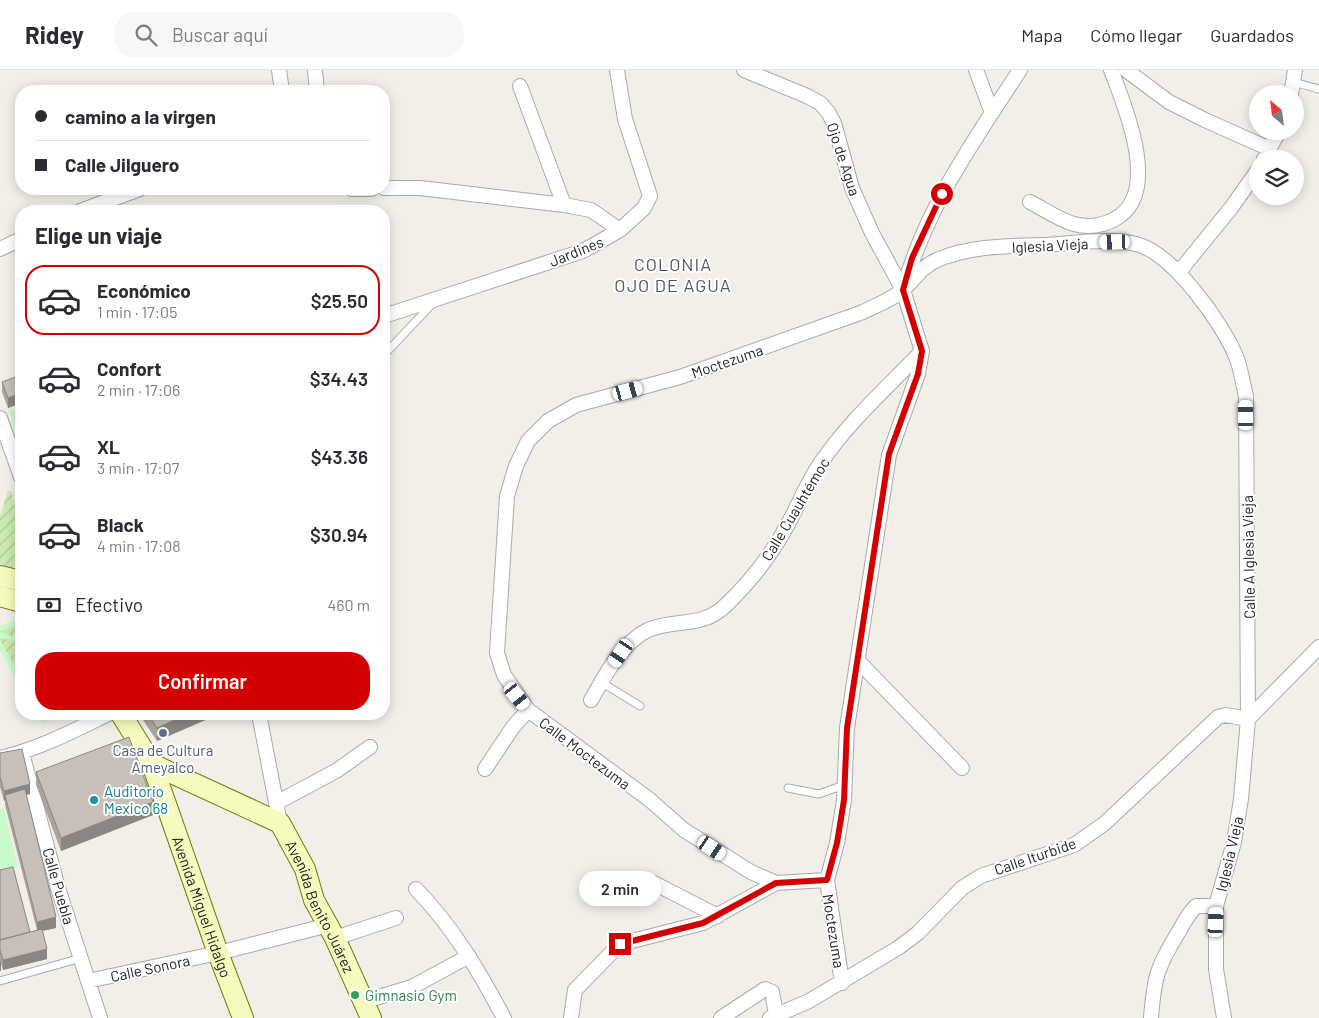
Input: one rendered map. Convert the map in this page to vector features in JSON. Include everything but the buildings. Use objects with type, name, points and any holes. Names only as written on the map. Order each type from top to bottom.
[{"type":"street","points":[[278,70],[281,85]]},
{"type":"street","points":[[315,70],[316,85]]},
{"type":"street","points":[[617,70],[625,119],[650,196],[644,208],[620,230]]},
{"type":"street","name":"Ojo de Agua","points":[[744,70],[807,96],[820,103],[828,112],[834,123],[852,188],[872,233],[903,290],[922,351]]},
{"type":"street","points":[[976,70],[992,113]]},
{"type":"street","points":[[903,290],[912,258],[928,220],[957,167],[1020,70]]},
{"type":"street","points":[[1030,202],[1074,224],[1092,227],[1120,216],[1131,202],[1139,174],[1138,154],[1111,70]]},
{"type":"street","points":[[1126,70],[1169,102],[1260,150]]},
{"type":"street","points":[[520,86],[564,205]]},
{"type":"street","points":[[1179,272],[1249,183]]},
{"type":"street","name":"Jardines","points":[[390,188],[420,188],[564,205],[591,210],[620,230],[583,252],[390,314]]},
{"type":"street","points":[[96,205],[124,195]]},
{"type":"street","points":[[0,249],[15,242]]},
{"type":"street","name":"Iglesia Vieja","points":[[903,290],[921,270],[934,261],[955,252],[1006,246],[1115,242],[1137,244],[1162,258],[1179,272],[1221,329],[1237,359],[1246,396]]},
{"type":"street","name":"Moctezuma","points":[[548,421],[576,405],[680,377],[779,343],[863,312],[888,300],[903,290]]},
{"type":"street","points":[[571,1018],[573,996],[580,984],[620,944],[630,940],[687,929],[718,916],[776,883],[827,880],[837,843],[845,785],[847,728],[889,454],[918,374],[922,351]]},
{"type":"street","name":"Calle Cuauhtémoc","points":[[591,700],[621,653],[636,638],[648,630],[666,625],[704,620],[716,614],[726,605],[758,570],[788,524],[820,462],[922,351]]},
{"type":"street","name":"Calle A Iglesia Vieja","points":[[1246,396],[1248,718]]},
{"type":"street","points":[[0,418],[15,460]]},
{"type":"street","name":"Calle Moctezuma","points":[[548,421],[528,441],[516,466],[507,496],[502,598],[497,630],[497,653],[504,675],[528,710],[650,800],[684,830],[751,872],[776,883]]},
{"type":"street","points":[[0,576],[15,580]]},
{"type":"street","points":[[0,596],[15,600]]},
{"type":"street","points":[[1248,718],[1319,647]]},
{"type":"street","points":[[858,661],[962,768]]},
{"type":"street","points":[[485,768],[528,710]]},
{"type":"street","name":"Calle Iturbide","points":[[773,1016],[808,1002],[842,983],[918,933],[962,888],[981,876],[1074,846],[1104,824],[1218,717],[1226,715],[1248,718]]},
{"type":"street","name":"Iglesia Vieja","points":[[1224,1018],[1216,969],[1216,906],[1234,842],[1240,808],[1248,718]]},
{"type":"street","points":[[0,758],[22,753],[50,742],[96,720]]},
{"type":"street","name":"Avenida Miguel Hidalgo","points":[[125,720],[152,764],[218,953],[243,1018]]},
{"type":"street","points":[[260,720],[280,823]]},
{"type":"street","points":[[276,803],[336,771],[370,747]]},
{"type":"street","name":"Calle Puebla","points":[[22,753],[58,888],[100,1018]]},
{"type":"street","points":[[152,764],[280,823]]},
{"type":"street","name":"Avenida Benito Juárez","points":[[280,823],[305,869],[314,900],[332,932],[366,1010]]},
{"type":"street","points":[[646,879],[718,916]]},
{"type":"street","name":"Moctezuma","points":[[827,880],[842,983]]},
{"type":"street","points":[[416,889],[438,911],[469,956],[504,1018]]},
{"type":"street","points":[[1151,1018],[1158,967],[1167,950],[1196,906],[1216,906]]},
{"type":"street","name":"Calle Sonora","points":[[88,981],[396,918]]},
{"type":"street","points":[[366,1010],[469,956]]},
{"type":"street","points":[[721,1018],[766,989],[772,992],[773,1016]]},
{"type":"lane","points":[[1293,82],[1319,89]]},
{"type":"lane","points":[[390,349],[437,298]]},
{"type":"lane","points":[[601,682],[640,706]]},
{"type":"lane","points":[[788,788],[819,794],[845,785]]},
{"type":"lane","points":[[0,981],[81,958]]},
{"type":"green space","points":[[15,409],[15,429],[9,411]]},
{"type":"green space","points":[[8,491],[11,491],[15,502],[15,567],[0,564],[0,516]]},
{"type":"green space","points":[[15,620],[15,677],[0,650],[0,626]]},
{"type":"green space","points":[[15,626],[15,637],[0,632]]},
{"type":"green space","points":[[0,638],[15,641],[15,666]]},
{"type":"green space","points":[[40,720],[49,720],[42,724]]},
{"type":"green space","points":[[4,808],[18,867],[0,872],[0,809]]},
{"type":"place","name":"Casa de Cultura Ameyalco","points":[[163,733]]},
{"type":"place","name":"Auditorio Mexico 68","points":[[94,800]]},
{"type":"place","name":"Gimnasio Gym","points":[[355,995]]},
{"type":"district","name":"COLONIA OJO DE AGUA","points":[[673,274]]},
{"type":"route","points":[[620,944],[655,934],[687,929],[703,923],[735,908],[776,883],[816,879],[827,880],[837,843],[844,800],[847,728],[866,614],[889,454],[896,430],[918,374],[922,351],[916,325],[903,290],[912,258],[928,220],[942,194]]}]
